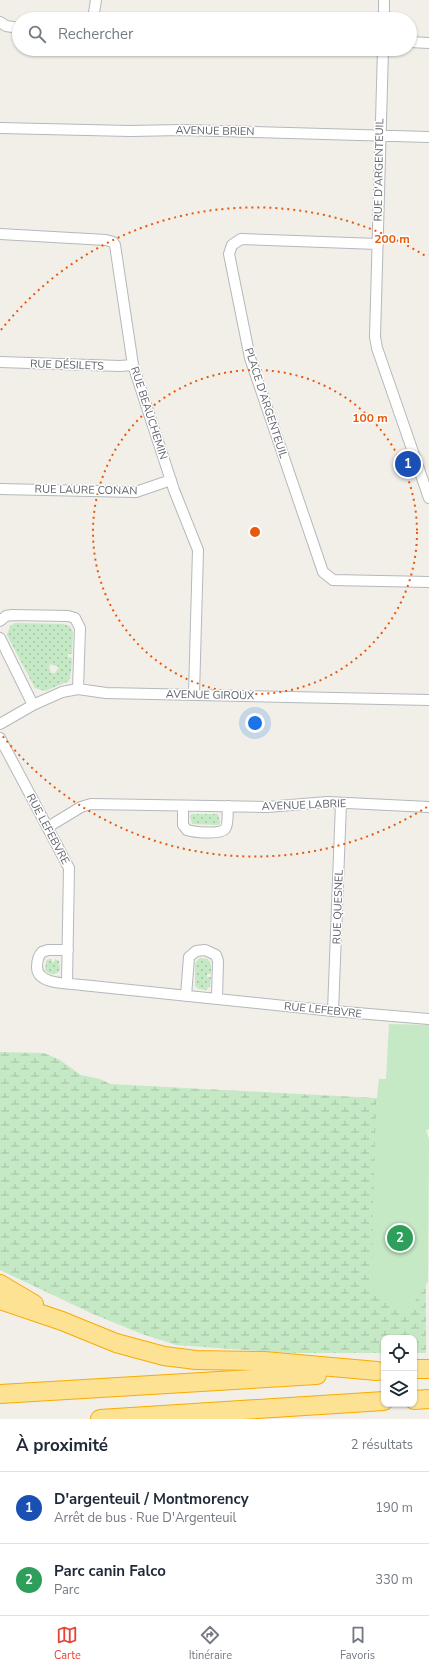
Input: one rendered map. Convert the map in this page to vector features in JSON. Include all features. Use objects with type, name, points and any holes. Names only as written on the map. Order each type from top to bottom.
[{"type":"highway","points":[[0,1284],[62,1321]]},
{"type":"highway","points":[[0,1300],[62,1321],[116,1344],[164,1356],[196,1360],[264,1361],[381,1371]]},
{"type":"highway","points":[[417,1369],[429,1369]]},
{"type":"highway","points":[[0,1394],[381,1371]]},
{"type":"highway","points":[[417,1400],[429,1399]]},
{"type":"highway","points":[[100,1419],[381,1401]]},
{"type":"street","points":[[93,12],[96,0]]},
{"type":"street","points":[[384,0],[384,12]]},
{"type":"street","points":[[0,22],[6,26],[12,27]]},
{"type":"street","points":[[417,42],[429,43]]},
{"type":"street","name":"RUE D'ARGENTEUIL","points":[[383,56],[376,343],[425,472],[429,498]]},
{"type":"street","name":"AVENUE BRIEN","points":[[0,128],[130,131],[183,130],[429,137]]},
{"type":"street","name":"RUE BEAUCHEMIN","points":[[0,234],[101,239],[113,242],[115,246],[133,365],[171,480],[199,556],[194,694]]},
{"type":"street","name":"PLACE D'ARGENTEUIL","points":[[378,244],[240,239],[232,244],[229,254],[250,358],[323,572],[333,580],[429,582]]},
{"type":"street","name":"RUE DÉSILETS","points":[[0,362],[120,366],[133,365]]},
{"type":"street","name":"RUE LAURE CONAN","points":[[0,489],[136,492],[171,480]]},
{"type":"street","points":[[0,621],[6,616],[12,615],[68,616],[75,618],[80,628],[78,689]]},
{"type":"street","points":[[0,638],[33,705]]},
{"type":"street","name":"AVENUE GIROUX","points":[[0,724],[33,705],[62,692],[78,689],[106,693],[429,700]]},
{"type":"street","name":"RUE LEFEBVRE","points":[[0,738],[69,868],[67,982]]},
{"type":"street","name":"AVENUE LABRIE","points":[[48,827],[81,807],[91,804],[274,806],[341,803],[429,807]]},
{"type":"street","name":"RUE QUESNEL","points":[[334,1011],[341,803]]},
{"type":"street","points":[[183,806],[183,825],[187,830],[217,832],[223,831],[226,826],[228,806]]},
{"type":"street","name":"RUE LEFEBVRE","points":[[68,950],[48,950],[42,952],[38,959],[37,969],[39,976],[44,980],[186,996],[429,1019]]},
{"type":"street","points":[[186,996],[189,957],[196,951],[205,950],[216,955],[218,961],[217,998]]},
{"type":"green space","points":[[15,623],[63,624],[70,626],[73,632],[72,654],[68,654],[68,657],[72,658],[69,681],[45,691],[35,688],[7,635],[10,626]],"holes":[[[50,664],[59,667],[55,673],[51,673],[49,667]]]},
{"type":"green space","points":[[192,814],[218,814],[220,823],[218,825],[192,824],[190,816]]},
{"type":"green space","points":[[199,958],[208,959],[211,965],[211,974],[207,974],[207,977],[211,977],[210,986],[206,990],[199,989],[195,986],[195,964]]},
{"type":"green space","points":[[52,959],[52,962],[54,962],[55,959],[59,961],[60,969],[58,973],[51,974],[45,971],[46,961]]},
{"type":"green space","points":[[389,1024],[429,1025],[429,1129],[426,1130],[429,1140],[428,1281],[415,1301],[409,1307],[401,1310],[371,1286],[376,1106],[379,1079],[386,1079]]},
{"type":"green space","points":[[0,1052],[44,1053],[60,1060],[81,1075],[100,1079],[110,1084],[394,1099],[425,1098],[426,1353],[417,1353],[417,1335],[381,1335],[381,1353],[289,1353],[176,1345],[142,1334],[93,1314],[0,1270]]},
{"type":"place","name":"D'argenteuil / Montmorency","points":[[408,464]]},
{"type":"place","name":"Parc canin Falco","points":[[400,1238]]}]
